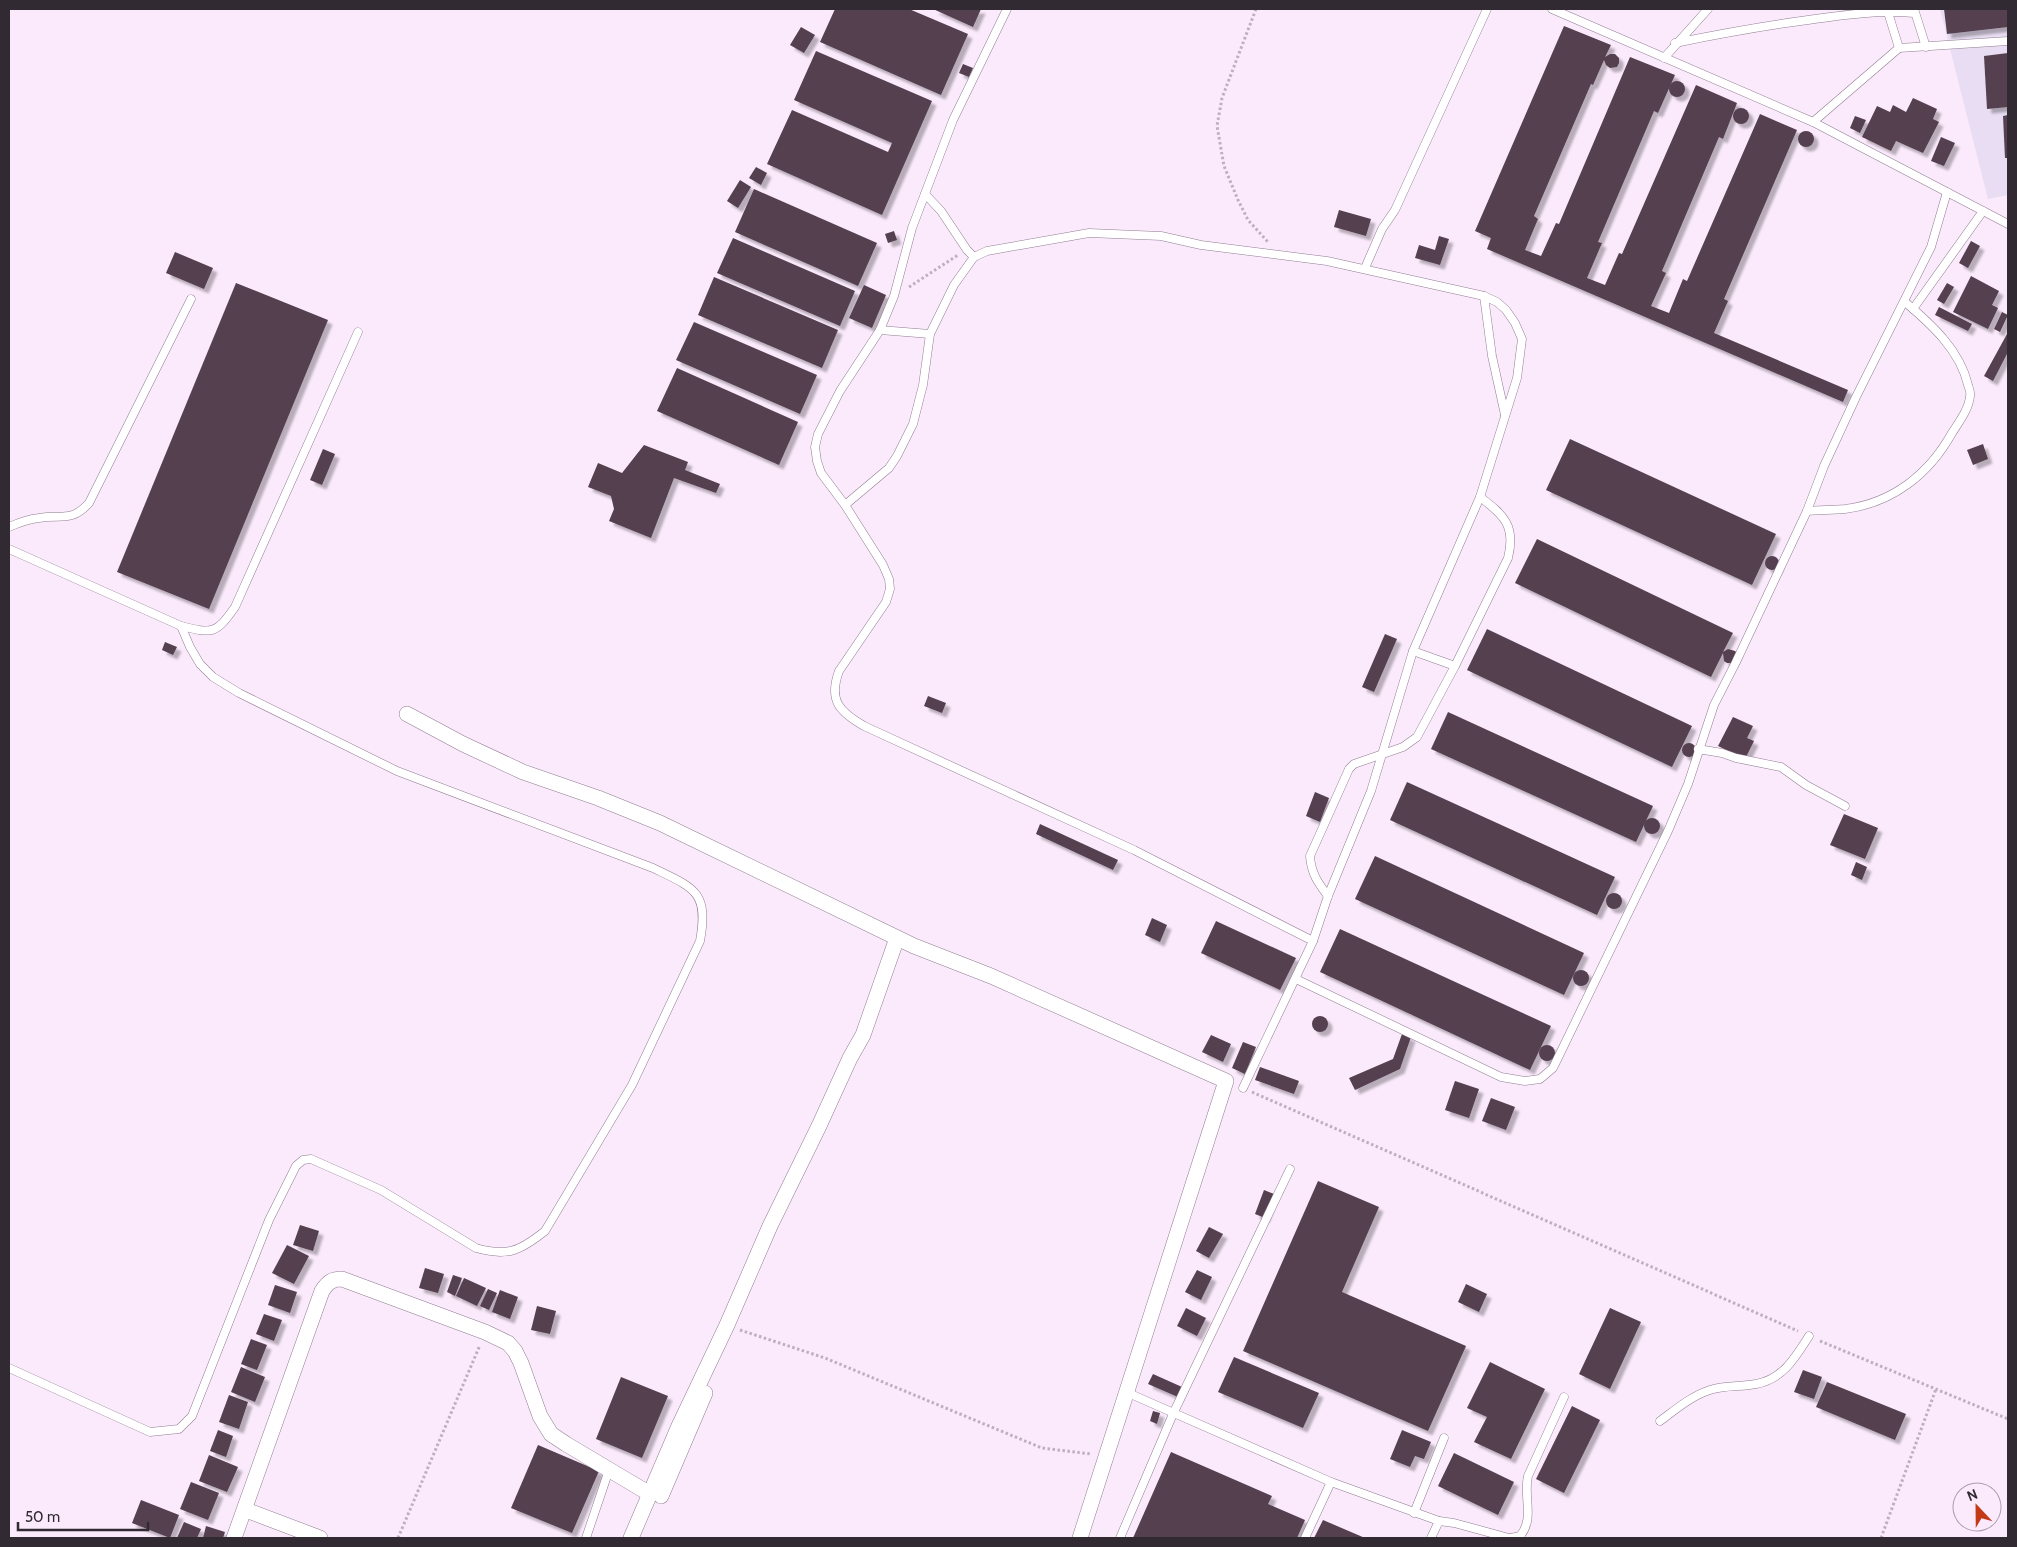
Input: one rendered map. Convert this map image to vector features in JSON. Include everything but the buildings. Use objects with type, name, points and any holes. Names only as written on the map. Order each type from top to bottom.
[{"type":"street","points":[[407,714],[462,744],[523,772],[598,798],[660,823],[896,938],[991,976],[1226,1081],[1080,1538]]},
{"type":"street","points":[[631,1538],[650,1494],[684,1428],[774,1228],[823,1129],[858,1064],[862,1051],[863,1035],[896,938]]},
{"type":"street","points":[[234,1538],[246,1510],[322,1290],[327,1283],[334,1279],[342,1279],[485,1332],[508,1343],[515,1350],[545,1427],[566,1444],[650,1494]]},
{"type":"street","points":[[642,1538],[684,1428]]},
{"type":"street","points":[[246,1510],[320,1538]]},
{"type":"lane","points":[[1007,9],[953,120],[912,228],[894,296],[880,330],[840,391],[818,434],[816,461],[821,473],[845,505],[882,565],[889,579],[890,589],[886,602],[838,670],[834,691],[837,704],[845,715],[864,726],[1134,850],[1313,941]]},
{"type":"lane","points":[[1365,268],[1382,229],[1395,210],[1487,9]]},
{"type":"lane","points":[[1552,9],[1813,122],[2008,224]]},
{"type":"lane","points":[[1664,58],[1708,9]]},
{"type":"lane","points":[[1675,44],[1771,25],[1887,10],[1914,11],[1926,47]]},
{"type":"lane","points":[[1887,10],[1899,48]]},
{"type":"lane","points":[[1813,122],[1899,48],[2008,41]]},
{"type":"lane","points":[[1296,980],[1501,1077],[1525,1081],[1540,1079],[1553,1068],[1668,831],[1688,784],[1714,704],[1736,662],[1807,511],[1824,466],[1856,397],[1931,247],[1948,192]]},
{"type":"lane","points":[[925,194],[940,211],[967,250],[974,256]]},
{"type":"lane","points":[[1914,309],[1983,211]]},
{"type":"lane","points":[[845,505],[889,468],[913,424],[924,385],[930,334],[954,284],[974,256],[997,249],[1089,233],[1161,236],[1201,245],[1365,268],[1484,296],[1497,302],[1506,310],[1515,323],[1522,339],[1517,378],[1480,497],[1413,651],[1371,792],[1328,896],[1313,941],[1243,1088]]},
{"type":"lane","points":[[1484,296],[1492,356],[1505,417]]},
{"type":"lane","points":[[9,527],[39,518],[69,517],[82,511],[89,504],[191,299]]},
{"type":"lane","points":[[1807,511],[1847,509],[1876,501],[1902,489],[1923,474],[1948,441],[1966,410],[1971,395],[1961,363],[1949,346],[1905,302]]},
{"type":"lane","points":[[880,330],[930,334]]},
{"type":"lane","points":[[9,549],[181,626],[202,631],[222,626],[235,607],[358,332]]},
{"type":"lane","points":[[1328,896],[1316,881],[1311,868],[1310,856],[1348,770],[1354,764],[1403,747],[1417,737],[1455,666],[1508,558],[1512,543],[1510,529],[1497,510],[1480,497]]},
{"type":"lane","points":[[9,1368],[150,1432],[179,1429],[192,1416],[269,1220],[296,1166],[304,1160],[311,1159],[381,1190],[476,1248],[493,1253],[511,1252],[527,1245],[544,1231],[632,1085],[700,941],[704,918],[700,899],[687,884],[653,868],[397,771],[239,693],[212,677],[200,664],[181,626]]},
{"type":"lane","points":[[1413,651],[1455,666]]},
{"type":"lane","points":[[1698,749],[1781,767],[1806,785],[1845,806]]},
{"type":"lane","points":[[1120,1538],[1173,1414],[1290,1169]]},
{"type":"lane","points":[[1660,1421],[1709,1390],[1756,1384],[1770,1380],[1783,1373],[1809,1336]]},
{"type":"lane","points":[[1126,1392],[1331,1482],[1438,1521],[1454,1523],[1510,1538],[1520,1536],[1527,1523],[1528,1510],[1525,1487],[1528,1476],[1564,1397]]},
{"type":"lane","points":[[1414,1512],[1444,1438]]},
{"type":"lane","points":[[586,1538],[609,1470]]},
{"type":"lane","points":[[1305,1538],[1331,1482]]},
{"type":"lane","points":[[1431,1538],[1438,1521]]},
{"type":"path","points":[[1256,9],[1222,98],[1217,126],[1224,166],[1238,200],[1248,220],[1280,255]]},
{"type":"path","points":[[894,296],[967,250]]},
{"type":"path","points":[[1243,1088],[1809,1336],[2008,1419]]},
{"type":"path","points":[[731,1326],[825,1358],[1042,1448],[1107,1456]]},
{"type":"path","points":[[398,1538],[485,1332]]},
{"type":"path","points":[[1881,1538],[1936,1389]]},
{"type":"shaded area","points":[[1940,9],[2008,9],[2008,195],[1988,199]]}]
